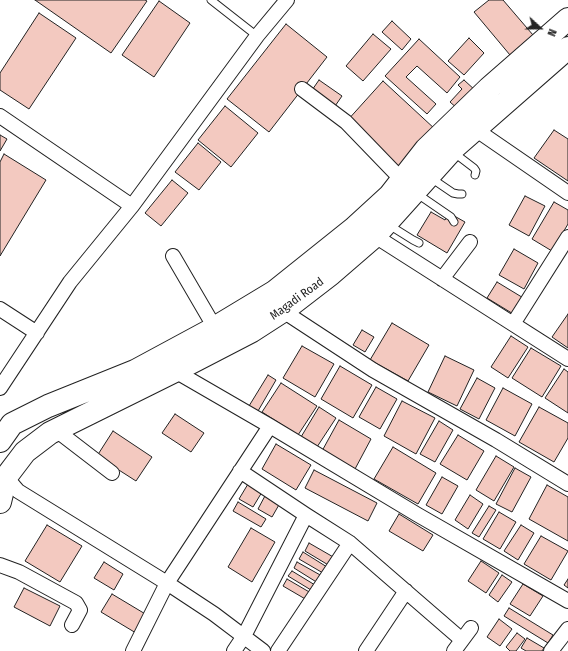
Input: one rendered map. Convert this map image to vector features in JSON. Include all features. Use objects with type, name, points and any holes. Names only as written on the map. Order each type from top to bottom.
[{"type":"main road","name":"Magadi Road","points":[[0,441],[12,424],[48,406],[136,372],[215,328],[274,292],[354,228],[390,195],[415,183],[426,149],[489,88],[568,19]]},
{"type":"main road","name":"Magadi Road","points":[[0,502],[3,475],[25,452],[50,433],[252,331],[283,311],[331,274],[380,229],[415,183],[568,48]]},
{"type":"street","points":[[0,388],[70,282],[132,206],[257,36],[286,0]]},
{"type":"street","points":[[302,89],[346,122],[415,183]]},
{"type":"street","points":[[0,116],[132,206]]},
{"type":"street","points":[[475,129],[568,193]]},
{"type":"street","points":[[380,229],[442,279],[568,359]]},
{"type":"street","points":[[513,324],[568,237]]},
{"type":"street","points":[[442,279],[470,242]]},
{"type":"street","points":[[173,256],[215,328]]},
{"type":"street","points":[[0,309],[37,333]]},
{"type":"street","points":[[283,311],[373,370],[496,440],[568,484]]},
{"type":"street","points":[[175,371],[418,515],[568,601]]},
{"type":"street","points":[[133,651],[167,583],[270,426]]},
{"type":"street","points":[[56,430],[112,473]]},
{"type":"street","points":[[240,471],[350,543],[406,592],[458,646],[471,628]]},
{"type":"street","points":[[3,475],[18,491],[167,583],[214,614],[263,651]]},
{"type":"street","points":[[234,651],[244,636],[306,515]]},
{"type":"street","points":[[278,651],[350,543]]},
{"type":"street","points":[[0,565],[19,572],[76,603],[80,610],[72,625]]},
{"type":"street","points":[[366,651],[406,592]]},
{"type":"street","points":[[551,651],[568,629]]},
{"type":"lane","points":[[211,0],[257,36]]},
{"type":"lane","points":[[452,151],[474,168],[476,171],[475,175]]},
{"type":"lane","points":[[415,183],[453,194],[462,194]]},
{"type":"lane","points":[[415,183],[451,217],[454,222]]},
{"type":"lane","points":[[380,229],[420,243]]},
{"type":"building","points":[[35,0],[145,0],[147,1],[111,53]]},
{"type":"building","points":[[489,0],[503,0],[533,35],[510,55],[474,12]]},
{"type":"building","points":[[159,1],[190,23],[154,77],[122,55]]},
{"type":"building","points":[[39,13],[76,38],[29,109],[0,90],[0,73]]},
{"type":"building","points":[[392,21],[411,39],[402,50],[382,32]]},
{"type":"building","points":[[286,24],[327,57],[269,132],[227,99]]},
{"type":"building","points":[[373,34],[391,49],[363,81],[346,66]]},
{"type":"building","points":[[469,38],[484,53],[464,75],[448,61]]},
{"type":"building","points":[[419,39],[460,77],[447,93],[417,66],[406,77],[436,104],[427,114],[385,76]]},
{"type":"building","points":[[319,80],[342,96],[333,109],[310,93]]},
{"type":"building","points":[[464,80],[476,91],[458,109],[450,102],[462,89],[458,85]]},
{"type":"building","points":[[383,81],[436,130],[399,171],[346,122]]},
{"type":"building","points":[[225,106],[258,133],[231,167],[198,140]]},
{"type":"building","points":[[554,130],[568,139],[568,181],[534,158]]},
{"type":"building","points":[[0,135],[7,139],[0,151]]},
{"type":"building","points":[[198,143],[221,162],[199,190],[175,172]]},
{"type":"building","points":[[4,154],[46,180],[0,256],[0,162]]},
{"type":"building","points":[[172,180],[188,193],[161,226],[145,213]]},
{"type":"building","points":[[525,196],[545,206],[529,236],[509,225]]},
{"type":"building","points":[[554,202],[568,210],[568,224],[552,251],[532,239]]},
{"type":"building","points":[[431,212],[445,220],[449,213],[465,222],[447,253],[417,235]]},
{"type":"building","points":[[514,249],[538,263],[524,289],[499,275]]},
{"type":"building","points":[[497,282],[525,299],[515,315],[487,298]]},
{"type":"building","points":[[568,314],[568,348],[552,337]]},
{"type":"building","points":[[392,323],[429,345],[408,381],[370,360]]},
{"type":"building","points":[[362,330],[374,337],[365,352],[353,345]]},
{"type":"building","points":[[511,336],[528,347],[508,378],[491,367]]},
{"type":"building","points":[[302,346],[334,364],[315,397],[283,378]]},
{"type":"building","points":[[531,348],[561,366],[542,397],[512,378]]},
{"type":"building","points":[[445,356],[474,370],[457,406],[428,392]]},
{"type":"building","points":[[340,366],[372,385],[353,418],[321,399]]},
{"type":"building","points":[[564,369],[568,372],[568,413],[545,398]]},
{"type":"building","points":[[268,375],[276,380],[258,411],[249,406]]},
{"type":"building","points":[[477,378],[495,388],[479,419],[460,409]]},
{"type":"building","points":[[281,383],[317,406],[298,435],[262,412]]},
{"type":"building","points":[[376,387],[397,399],[380,429],[359,417]]},
{"type":"building","points":[[503,388],[532,404],[515,436],[486,420]]},
{"type":"building","points":[[402,401],[435,418],[416,454],[384,436]]},
{"type":"building","points":[[319,407],[336,418],[317,447],[301,437]]},
{"type":"building","points":[[539,407],[568,423],[568,438],[554,462],[519,442]]},
{"type":"building","points":[[175,414],[204,433],[191,452],[162,433]]},
{"type":"building","points":[[339,420],[371,439],[355,469],[322,451]]},
{"type":"building","points":[[439,421],[453,430],[435,462],[420,454]]},
{"type":"building","points":[[113,431],[152,457],[136,481],[97,456]]},
{"type":"building","points":[[458,435],[484,451],[467,480],[440,464]]},
{"type":"building","points":[[276,444],[311,465],[296,490],[262,469]]},
{"type":"building","points":[[393,447],[436,473],[418,504],[374,479]]},
{"type":"building","points":[[496,456],[514,467],[494,501],[476,490]]},
{"type":"building","points":[[515,468],[531,477],[512,512],[496,504]]},
{"type":"building","points":[[314,470],[377,503],[368,521],[305,488]]},
{"type":"building","points":[[442,477],[458,486],[442,514],[426,505]]},
{"type":"building","points":[[248,484],[262,492],[253,507],[239,499]]},
{"type":"building","points":[[547,485],[568,497],[568,541],[529,519]]},
{"type":"building","points":[[266,494],[280,503],[272,517],[258,509]]},
{"type":"building","points":[[470,495],[483,504],[468,529],[455,520]]},
{"type":"building","points":[[238,502],[266,519],[261,527],[233,511]]},
{"type":"building","points":[[489,506],[496,510],[479,537],[472,533]]},
{"type":"building","points":[[499,512],[516,522],[500,549],[483,539]]},
{"type":"building","points":[[399,514],[433,535],[423,551],[389,531]]},
{"type":"building","points":[[47,525],[82,546],[60,582],[25,561]]},
{"type":"building","points":[[521,525],[534,533],[518,560],[504,551]]},
{"type":"building","points":[[251,528],[275,542],[252,582],[228,567]]},
{"type":"building","points":[[541,536],[568,551],[551,580],[524,564]]},
{"type":"building","points":[[309,543],[335,558],[330,566],[305,551]]},
{"type":"building","points":[[303,552],[327,567],[323,573],[299,559]]},
{"type":"building","points":[[481,561],[499,573],[486,593],[468,581]]},
{"type":"building","points":[[104,562],[123,574],[114,590],[94,578]]},
{"type":"building","points":[[297,562],[322,576],[318,583],[294,568]]},
{"type":"building","points":[[292,571],[315,585],[311,590],[288,576]]},
{"type":"building","points":[[502,575],[512,582],[498,602],[489,595]]},
{"type":"building","points":[[287,579],[311,593],[307,600],[283,586]]},
{"type":"building","points":[[568,579],[568,588],[564,585]]},
{"type":"building","points":[[523,584],[543,596],[530,616],[510,604]]},
{"type":"building","points":[[24,588],[60,606],[50,626],[14,607]]},
{"type":"building","points":[[112,594],[147,615],[136,633],[101,612]]},
{"type":"building","points":[[509,608],[553,635],[548,643],[504,616]]},
{"type":"building","points":[[499,619],[512,629],[500,646],[487,637]]},
{"type":"building","points":[[517,633],[525,639],[516,651],[510,651],[506,647]]},
{"type":"building","points":[[527,638],[544,648],[542,651],[526,651],[521,648]]}]
